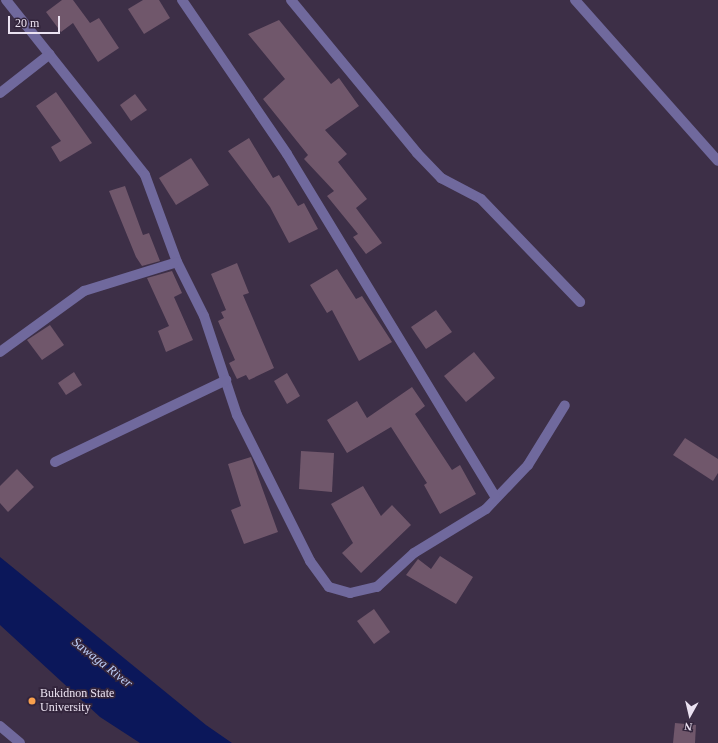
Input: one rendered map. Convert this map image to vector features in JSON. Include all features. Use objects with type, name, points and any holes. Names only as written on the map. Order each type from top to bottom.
[{"type":"street","points":[[6,0],[145,175],[177,262],[204,316],[237,415],[310,561],[329,587],[350,592],[377,587],[414,553],[486,509],[495,496],[528,465],[565,405]]},
{"type":"street","points":[[182,0],[287,154],[495,496]]},
{"type":"street","points":[[291,0],[417,153],[441,178],[481,199],[580,302]]},
{"type":"street","points":[[575,0],[718,161]]},
{"type":"street","points":[[0,93],[50,54]]},
{"type":"street","points":[[0,352],[84,291],[177,262]]},
{"type":"street","points":[[55,462],[226,380]]},
{"type":"street","points":[[0,726],[20,743]]},
{"type":"water","name":"Sawaga River","points":[[0,557],[206,725],[232,743],[140,743],[100,717],[0,625]]},
{"type":"building","points":[[62,0],[73,0],[90,23],[99,18],[119,48],[98,62],[73,23],[61,32],[46,12]]},
{"type":"building","points":[[143,0],[159,0],[170,18],[144,34],[128,9]]},
{"type":"building","points":[[279,20],[331,84],[339,78],[359,106],[325,130],[347,154],[338,162],[367,199],[356,208],[382,243],[366,254],[353,237],[358,234],[327,196],[334,191],[304,159],[308,155],[263,99],[285,79],[248,34]]},
{"type":"building","points":[[56,92],[92,143],[60,162],[51,147],[61,141],[36,106]]},
{"type":"building","points":[[135,94],[147,110],[131,121],[120,105]]},
{"type":"building","points":[[249,138],[273,178],[279,175],[298,206],[304,203],[318,229],[289,243],[270,207],[228,151]]},
{"type":"building","points":[[191,158],[209,185],[176,205],[159,178]]},
{"type":"building","points":[[125,186],[143,235],[149,233],[160,261],[142,266],[136,257],[109,191]]},
{"type":"building","points":[[237,263],[249,293],[243,295],[274,368],[249,380],[246,375],[237,379],[229,363],[235,360],[218,321],[224,318],[221,312],[226,310],[211,274]]},
{"type":"building","points":[[337,269],[356,299],[362,296],[392,342],[359,361],[332,310],[327,313],[310,285]]},
{"type":"building","points":[[172,271],[182,293],[174,297],[193,340],[166,352],[158,331],[169,326],[147,278]]},
{"type":"building","points":[[436,310],[452,332],[426,349],[411,327]]},
{"type":"building","points":[[50,325],[64,345],[42,360],[27,340]]},
{"type":"building","points":[[474,352],[495,378],[466,402],[444,376]]},
{"type":"building","points":[[74,372],[82,385],[66,395],[58,383]]},
{"type":"building","points":[[287,373],[300,396],[287,404],[274,381]]},
{"type":"building","points":[[412,387],[425,406],[415,414],[452,470],[460,465],[476,494],[440,514],[424,485],[427,483],[391,427],[347,453],[327,420],[357,401],[367,418]]},
{"type":"building","points":[[685,438],[718,459],[718,473],[713,481],[673,455]]},
{"type":"building","points":[[301,451],[334,453],[332,492],[299,489]]},
{"type":"building","points":[[251,457],[278,532],[244,544],[231,510],[241,506],[228,464]]},
{"type":"building","points":[[17,469],[34,487],[8,512],[0,503],[0,486]]},
{"type":"building","points":[[363,486],[381,516],[392,505],[411,525],[361,573],[342,553],[353,543],[331,504]]},
{"type":"building","points":[[440,556],[473,577],[456,604],[406,575],[418,559],[431,569]]},
{"type":"building","points":[[374,609],[390,632],[374,644],[357,621]]},
{"type":"building","points":[[675,723],[696,725],[695,743],[673,743]]},
{"type":"place","name":"Bukidnon State University","points":[[32,701]]}]
